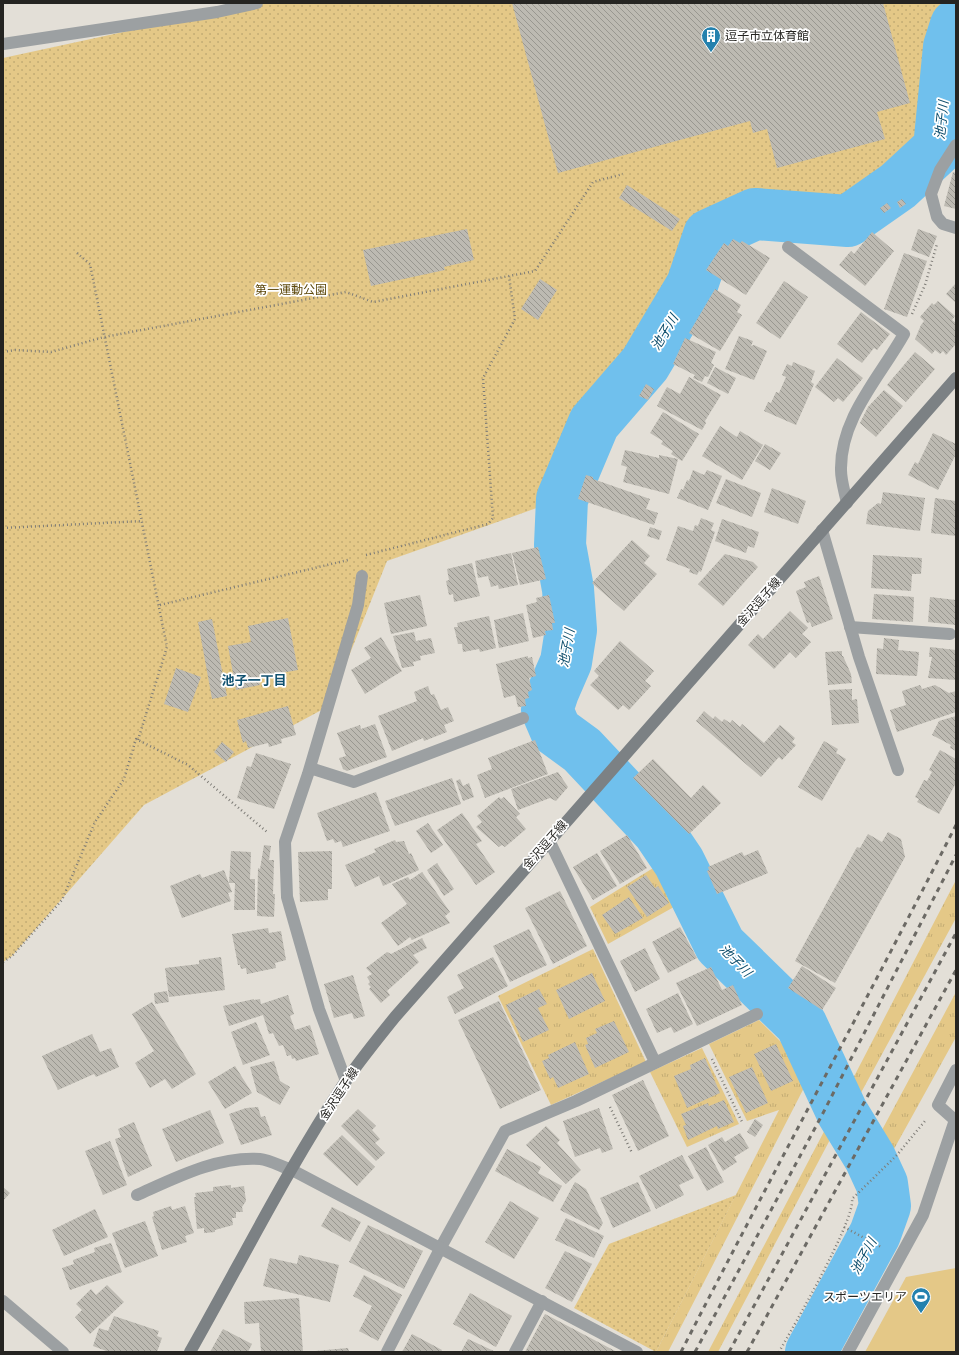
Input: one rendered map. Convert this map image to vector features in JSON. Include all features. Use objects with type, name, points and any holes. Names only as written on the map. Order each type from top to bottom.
[{"type":"main road","name":"金沢逗子線","points":[[190,1352],[292,1170],[346,1081],[395,1017],[956,378]]},
{"type":"street","points":[[3,44],[217,12],[257,3]]},
{"type":"street","points":[[956,145],[940,170],[931,194],[937,217],[943,224],[956,228]]},
{"type":"street","points":[[788,247],[904,334],[862,400],[849,426],[843,452],[841,471],[846,503]]},
{"type":"street","points":[[822,530],[859,658],[898,770]]},
{"type":"street","points":[[346,1081],[319,1009],[287,897],[285,842],[310,768],[358,605],[362,576]]},
{"type":"street","points":[[850,627],[950,634]]},
{"type":"street","points":[[310,768],[354,782],[523,718]]},
{"type":"street","points":[[550,840],[655,1062]]},
{"type":"street","points":[[387,1352],[440,1247],[505,1131],[602,1089],[655,1062],[758,1014]]},
{"type":"street","points":[[848,1352],[923,1215],[956,1120],[938,1105],[956,1070]]},
{"type":"street","points":[[138,1195],[185,1174],[232,1160],[261,1159],[292,1170],[637,1352]]},
{"type":"street","points":[[3,1301],[63,1352]]},
{"type":"street","points":[[515,1352],[542,1301]]},
{"type":"path","points":[[3,352],[15,350],[51,352],[104,337],[346,292],[373,302],[535,271],[593,182],[622,174]]},
{"type":"path","points":[[904,334],[925,285],[943,224]]},
{"type":"path","points":[[3,962],[12,956],[62,900],[95,822],[124,779],[136,739],[138,740],[167,647],[160,605],[90,264],[77,253]]},
{"type":"path","points":[[362,556],[488,524],[493,518],[483,378],[515,319],[509,276]]},
{"type":"path","points":[[3,528],[142,521]]},
{"type":"path","points":[[160,605],[354,558]]},
{"type":"path","points":[[138,740],[188,765],[271,835],[285,842]]},
{"type":"path","points":[[702,1040],[742,1122]]},
{"type":"path","points":[[602,1089],[632,1153]]},
{"type":"path","points":[[779,1352],[816,1285],[844,1227],[852,1206],[852,1199],[897,1155],[938,1105]]},
{"type":"path","points":[[844,1227],[882,1248]]},
{"type":"green space","name":"第一運動公園","points":[[257,3],[956,3],[956,39],[939,148],[848,221],[755,214],[709,235],[562,499],[387,561],[329,706],[144,805],[12,956],[3,962],[3,58]]},
{"type":"green space","points":[[658,865],[670,881],[681,903],[608,944],[590,907]]},
{"type":"green space","points":[[956,880],[956,918],[856,1102],[847,1090]]},
{"type":"green space","points":[[593,949],[646,1062],[551,1105],[498,996]]},
{"type":"green space","points":[[956,992],[956,1037],[894,1149],[886,1157],[875,1143]]},
{"type":"green space","points":[[759,1020],[783,1044],[807,1082],[668,1352],[656,1352],[779,1110],[747,1121],[709,1044]]},
{"type":"green space","points":[[702,1048],[739,1124],[687,1147],[650,1072]]},
{"type":"green space","points":[[828,1124],[833,1134],[718,1352],[708,1352]]},
{"type":"green space","points":[[736,1195],[656,1352],[574,1308],[609,1244]]},
{"type":"green space","name":"スポーツエリア","points":[[956,1268],[956,1352],[865,1352],[906,1277]]},
{"type":"building","name":"逗子市立体育館","points":[[512,3],[883,3],[910,103],[877,112],[885,139],[777,168],[767,129],[753,133],[750,121],[558,173]]},
{"type":"building","points":[[953,172],[956,173],[956,209],[944,206]]},
{"type":"building","points":[[627,185],[680,219],[672,231],[619,198]]},
{"type":"building","points":[[902,199],[906,204],[900,208],[897,202]]},
{"type":"building","points":[[887,203],[891,208],[884,213],[880,208]]},
{"type":"building","points":[[467,229],[474,260],[444,267],[445,270],[371,286],[363,250]]},
{"type":"building","points":[[918,229],[937,236],[929,257],[911,250]]},
{"type":"building","points":[[872,232],[894,251],[865,286],[839,265],[851,251],[854,254]]},
{"type":"building","points":[[733,239],[740,243],[742,241],[770,258],[746,295],[706,270],[724,243],[728,246]]},
{"type":"building","points":[[904,253],[927,261],[907,317],[884,309]]},
{"type":"building","points":[[540,279],[557,290],[538,320],[521,309]]},
{"type":"building","points":[[784,281],[808,297],[780,339],[756,323]]},
{"type":"building","points":[[956,283],[956,303],[946,294]]},
{"type":"building","points":[[715,289],[741,305],[737,312],[742,315],[720,351],[689,333]]},
{"type":"building","points":[[938,301],[955,316],[952,320],[956,323],[956,344],[946,355],[943,351],[940,354],[935,350],[932,354],[915,339],[924,321],[920,317],[932,303],[934,305]]},
{"type":"building","points":[[861,312],[890,334],[877,350],[874,348],[862,363],[837,344]]},
{"type":"building","points":[[739,336],[753,341],[751,346],[754,345],[767,351],[754,380],[725,369]]},
{"type":"building","points":[[685,338],[716,352],[711,363],[714,365],[708,377],[705,376],[702,382],[693,378],[695,375],[673,364]]},
{"type":"building","points":[[915,352],[935,369],[906,402],[887,385]]},
{"type":"building","points":[[837,358],[863,378],[843,402],[838,398],[834,402],[815,387]]},
{"type":"building","points":[[793,362],[815,371],[811,382],[814,384],[796,425],[764,411],[768,402],[771,403],[776,392],[779,393],[786,377],[782,375],[787,364],[792,366]]},
{"type":"building","points":[[715,367],[736,378],[728,394],[707,383]]},
{"type":"building","points":[[689,377],[721,395],[705,421],[706,423],[702,430],[657,406],[667,387],[680,394]]},
{"type":"building","points":[[646,384],[654,389],[648,400],[639,396]]},
{"type":"building","points":[[884,390],[903,406],[876,437],[860,423],[868,407]]},
{"type":"building","points":[[663,412],[699,434],[682,461],[671,454],[673,451],[661,444],[663,441],[650,433]]},
{"type":"building","points":[[720,426],[737,437],[740,431],[763,445],[742,480],[702,456]]},
{"type":"building","points":[[933,433],[956,444],[956,454],[938,490],[908,475],[915,462],[918,464]]},
{"type":"building","points":[[765,444],[781,453],[770,470],[755,461]]},
{"type":"building","points":[[625,450],[659,458],[659,455],[678,459],[669,494],[623,482],[627,467],[621,465]]},
{"type":"building","points":[[693,470],[704,475],[707,470],[722,476],[708,510],[677,498],[681,489],[683,490],[687,480],[689,481]]},
{"type":"building","points":[[586,475],[593,477],[593,479],[650,499],[646,509],[658,513],[654,525],[578,499]]},
{"type":"building","points":[[726,479],[761,493],[752,517],[716,503]]},
{"type":"building","points":[[772,488],[806,501],[798,524],[764,512]]},
{"type":"building","points":[[883,492],[925,498],[920,531],[866,524],[868,511],[878,503],[881,504]]},
{"type":"building","points":[[935,498],[956,501],[956,536],[931,533]]},
{"type":"building","points":[[701,518],[714,523],[711,530],[715,532],[701,572],[699,571],[697,575],[689,572],[690,569],[666,560],[678,526],[693,531],[695,525],[698,526]]},
{"type":"building","points":[[722,519],[759,532],[754,548],[748,546],[746,553],[715,541]]},
{"type":"building","points":[[650,527],[662,531],[659,540],[647,536]]},
{"type":"building","points":[[632,540],[650,556],[644,563],[657,574],[624,611],[592,583]]},
{"type":"building","points":[[538,547],[546,579],[520,585],[512,553]]},
{"type":"building","points":[[511,553],[518,585],[499,589],[498,585],[491,587],[488,576],[478,578],[475,561]]},
{"type":"building","points":[[725,554],[753,562],[758,567],[723,606],[698,584]]},
{"type":"building","points":[[873,555],[922,558],[921,574],[912,574],[911,591],[871,588]]},
{"type":"building","points":[[472,563],[480,596],[454,602],[453,594],[449,595],[446,581],[449,580],[447,569]]},
{"type":"building","points":[[819,576],[833,619],[812,627],[810,622],[807,623],[796,591],[806,587],[804,582]]},
{"type":"building","points":[[874,594],[914,597],[913,622],[872,619]]},
{"type":"building","points":[[420,595],[427,626],[391,634],[384,603]]},
{"type":"building","points":[[549,595],[555,623],[552,623],[553,630],[545,631],[546,635],[533,638],[526,605],[537,602],[536,598]]},
{"type":"building","points":[[930,597],[956,600],[956,625],[928,622]]},
{"type":"building","points":[[790,611],[808,628],[802,634],[811,642],[796,658],[790,652],[774,669],[748,645],[758,634],[763,639]]},
{"type":"building","points":[[523,613],[529,641],[499,648],[494,620]]},
{"type":"building","points":[[489,616],[496,648],[480,652],[479,649],[463,652],[462,644],[458,644],[454,627],[458,627],[457,623]]},
{"type":"building","points":[[288,618],[298,670],[258,677],[260,685],[236,690],[228,646],[251,642],[248,626]]},
{"type":"building","points":[[212,619],[227,696],[212,699],[198,622]]},
{"type":"building","points":[[414,632],[416,641],[431,638],[435,653],[420,656],[421,660],[413,662],[414,666],[402,668],[393,636]]},
{"type":"building","points":[[381,637],[402,671],[365,694],[351,670],[371,658],[364,648]]},
{"type":"building","points":[[884,638],[899,640],[898,650],[919,652],[917,676],[876,674],[877,648],[883,649]]},
{"type":"building","points":[[620,641],[654,671],[645,681],[651,686],[629,710],[623,705],[618,710],[590,685],[599,676],[594,671]]},
{"type":"building","points":[[930,647],[956,650],[956,680],[928,678],[932,657],[929,657]]},
{"type":"building","points":[[842,651],[842,656],[851,674],[852,683],[828,685],[825,652]]},
{"type":"building","points":[[528,656],[528,658],[532,657],[536,676],[529,678],[532,690],[528,692],[529,698],[525,699],[526,706],[518,707],[515,695],[504,698],[496,664]]},
{"type":"building","points":[[176,668],[201,677],[188,712],[164,704]]},
{"type":"building","points":[[920,685],[922,689],[935,685],[949,693],[956,691],[956,712],[897,732],[890,710],[906,705],[902,691]]},
{"type":"building","points":[[428,686],[431,695],[434,694],[441,710],[448,707],[454,721],[444,725],[447,732],[424,741],[423,738],[392,751],[378,716],[417,701],[414,692]]},
{"type":"building","points":[[852,689],[852,700],[857,699],[859,723],[832,725],[829,690]]},
{"type":"building","points":[[288,706],[296,735],[281,739],[282,743],[269,747],[268,743],[248,748],[246,741],[243,743],[237,720]]},
{"type":"building","points":[[704,711],[713,719],[715,716],[722,722],[724,719],[730,723],[732,720],[740,727],[742,724],[764,743],[780,725],[795,738],[792,742],[796,745],[782,760],[779,757],[761,777],[696,721]]},
{"type":"building","points":[[956,716],[956,751],[950,748],[951,745],[932,735],[939,721]]},
{"type":"building","points":[[375,724],[387,757],[347,771],[343,769],[339,758],[346,756],[337,733],[360,725],[361,729]]},
{"type":"building","points":[[535,740],[548,774],[485,798],[477,775],[492,769],[488,758]]},
{"type":"building","points":[[824,741],[838,749],[836,753],[846,759],[822,801],[798,787]]},
{"type":"building","points":[[222,742],[234,752],[226,762],[214,752]]},
{"type":"building","points":[[940,750],[956,759],[956,783],[939,814],[917,802],[919,799],[915,797],[924,780],[927,781],[932,772],[929,770]]},
{"type":"building","points":[[256,753],[291,764],[274,809],[237,798],[247,766],[251,767]]},
{"type":"building","points":[[653,759],[691,798],[703,785],[721,803],[689,834],[633,778]]},
{"type":"building","points":[[558,772],[568,787],[556,801],[550,798],[518,810],[511,789]]},
{"type":"building","points":[[452,778],[461,804],[395,826],[385,801]]},
{"type":"building","points":[[460,779],[463,786],[469,783],[474,797],[463,801],[456,781]]},
{"type":"building","points":[[376,792],[390,831],[343,847],[341,841],[335,843],[333,839],[327,841],[317,813]]},
{"type":"building","points":[[499,797],[501,799],[504,797],[520,814],[516,817],[526,829],[505,847],[502,845],[499,847],[476,827],[482,822],[477,816]]},
{"type":"building","points":[[462,813],[482,841],[476,844],[495,872],[476,885],[437,830]]},
{"type":"building","points":[[428,823],[443,845],[431,853],[416,831]]},
{"type":"building","points":[[888,832],[901,839],[905,857],[835,983],[795,961],[857,847],[860,848],[868,834],[882,842]]},
{"type":"building","points":[[627,835],[647,868],[620,884],[600,851]]},
{"type":"building","points":[[395,840],[396,842],[404,841],[409,854],[411,853],[419,870],[383,886],[379,876],[355,887],[345,865],[376,852],[374,849]]},
{"type":"building","points":[[264,845],[271,846],[269,860],[274,860],[274,917],[257,916],[258,868],[260,869]]},
{"type":"building","points":[[758,850],[768,873],[717,894],[707,871],[709,870],[708,867],[742,852],[744,856]]},
{"type":"building","points":[[231,851],[251,852],[250,879],[255,879],[255,910],[234,910],[235,883],[229,883]]},
{"type":"building","points":[[332,851],[332,889],[328,889],[328,900],[300,902],[298,852]]},
{"type":"building","points":[[597,853],[617,886],[593,900],[573,867]]},
{"type":"building","points":[[437,863],[454,889],[444,896],[427,870]]},
{"type":"building","points":[[224,870],[232,892],[228,893],[231,901],[182,918],[170,886],[200,874],[202,878]]},
{"type":"building","points":[[422,872],[450,912],[445,916],[450,923],[412,940],[410,937],[398,946],[381,923],[407,904],[392,884],[408,877],[410,880]]},
{"type":"building","points":[[646,875],[655,888],[658,886],[669,903],[647,917],[627,887]]},
{"type":"building","points":[[560,891],[587,946],[553,964],[525,908]]},
{"type":"building","points":[[629,897],[643,918],[615,934],[602,915]]},
{"type":"building","points":[[680,927],[697,958],[668,973],[652,942]]},
{"type":"building","points":[[268,928],[269,933],[281,931],[286,960],[275,963],[276,968],[247,974],[246,968],[241,969],[240,965],[238,965],[232,934]]},
{"type":"building","points":[[529,929],[547,965],[510,982],[493,946]]},
{"type":"building","points":[[422,938],[427,948],[413,955],[419,962],[387,991],[390,995],[381,1003],[369,989],[371,987],[368,984],[370,982],[367,977],[372,974],[366,968],[387,952],[391,954]]},
{"type":"building","points":[[645,948],[660,979],[635,992],[620,961]]},
{"type":"building","points":[[221,957],[225,990],[169,997],[165,968],[199,964],[199,960]]},
{"type":"building","points":[[493,957],[508,986],[455,1014],[447,997],[464,988],[457,975]]},
{"type":"building","points":[[802,966],[836,988],[822,1010],[788,988]]},
{"type":"building","points":[[711,967],[722,990],[733,985],[742,1005],[697,1026],[676,983]]},
{"type":"building","points":[[592,973],[605,1001],[569,1019],[556,990]]},
{"type":"building","points":[[353,975],[365,1016],[354,1019],[352,1013],[334,1018],[324,984]]},
{"type":"building","points":[[539,989],[547,1004],[538,1008],[549,1030],[523,1042],[506,1005]]},
{"type":"building","points":[[167,991],[169,1002],[155,1004],[154,993]]},
{"type":"building","points":[[678,993],[693,1024],[674,1033],[671,1027],[657,1033],[646,1009]]},
{"type":"building","points":[[288,995],[294,1014],[290,1016],[295,1030],[310,1025],[319,1054],[296,1061],[295,1058],[292,1059],[291,1055],[287,1056],[283,1045],[279,1046],[273,1033],[269,1034],[263,1015],[229,1026],[223,1006],[254,999],[260,999],[261,1004]]},
{"type":"building","points":[[499,1001],[541,1090],[500,1109],[458,1020]]},
{"type":"building","points":[[152,1002],[196,1074],[172,1089],[165,1079],[150,1088],[135,1063],[154,1051],[132,1014]]},
{"type":"building","points":[[614,1021],[629,1052],[595,1068],[585,1045],[588,1044],[586,1038],[597,1033],[595,1029]]},
{"type":"building","points":[[256,1022],[270,1055],[243,1065],[231,1032]]},
{"type":"building","points":[[92,1034],[100,1052],[111,1048],[119,1067],[96,1077],[94,1074],[58,1090],[42,1056]]},
{"type":"building","points":[[575,1042],[589,1074],[558,1088],[553,1077],[550,1079],[542,1061],[549,1058],[548,1055]]},
{"type":"building","points":[[776,1044],[793,1081],[771,1091],[754,1054]]},
{"type":"building","points":[[705,1058],[720,1093],[687,1108],[674,1076],[691,1069],[690,1065]]},
{"type":"building","points":[[274,1061],[280,1081],[290,1087],[280,1105],[257,1092],[250,1067]]},
{"type":"building","points":[[235,1066],[252,1093],[225,1109],[208,1082]]},
{"type":"building","points":[[752,1067],[768,1103],[746,1113],[729,1077]]},
{"type":"building","points":[[643,1080],[669,1136],[638,1151],[612,1095]]},
{"type":"building","points":[[724,1100],[734,1122],[718,1129],[717,1126],[688,1140],[683,1126],[686,1125],[681,1114],[708,1103],[709,1106]]},
{"type":"building","points":[[258,1107],[261,1117],[265,1116],[272,1135],[241,1145],[229,1114],[246,1108]]},
{"type":"building","points":[[599,1108],[613,1149],[602,1153],[600,1148],[575,1157],[563,1121]]},
{"type":"building","points":[[358,1109],[376,1126],[372,1130],[380,1139],[375,1143],[385,1153],[376,1161],[341,1126]]},
{"type":"building","points":[[210,1110],[224,1143],[176,1162],[162,1129]]},
{"type":"building","points":[[755,1119],[763,1125],[755,1137],[747,1132]]},
{"type":"building","points":[[134,1122],[152,1166],[128,1177],[115,1139],[121,1137],[118,1129]]},
{"type":"building","points":[[546,1126],[560,1140],[557,1143],[581,1170],[566,1184],[526,1145]]},
{"type":"building","points":[[740,1133],[749,1148],[734,1157],[737,1162],[723,1171],[708,1145],[722,1137],[725,1142]]},
{"type":"building","points":[[342,1135],[375,1167],[357,1186],[323,1154]]},
{"type":"building","points":[[110,1141],[127,1185],[103,1195],[85,1151]]},
{"type":"building","points":[[706,1147],[724,1182],[707,1191],[688,1156]]},
{"type":"building","points":[[507,1149],[541,1167],[538,1173],[562,1186],[553,1202],[495,1171]]},
{"type":"building","points":[[682,1155],[694,1178],[679,1185],[684,1195],[656,1209],[639,1176]]},
{"type":"building","points":[[575,1182],[586,1189],[603,1223],[599,1230],[560,1210]]},
{"type":"building","points":[[638,1182],[651,1211],[613,1228],[600,1198]]},
{"type":"building","points":[[231,1185],[231,1188],[244,1186],[246,1201],[242,1207],[243,1212],[236,1212],[236,1218],[232,1218],[233,1225],[215,1230],[215,1232],[204,1233],[204,1228],[197,1229],[194,1197],[196,1197],[195,1193],[213,1191],[213,1187]]},
{"type":"building","points":[[3,1187],[10,1193],[3,1201]]},
{"type":"building","points":[[510,1201],[539,1218],[514,1259],[485,1242]]},
{"type":"building","points":[[171,1206],[172,1210],[185,1206],[194,1233],[185,1236],[187,1242],[162,1250],[152,1217],[154,1216],[153,1212]]},
{"type":"building","points":[[332,1207],[361,1222],[350,1242],[321,1226]]},
{"type":"building","points":[[95,1209],[108,1237],[64,1256],[52,1230]]},
{"type":"building","points":[[566,1218],[604,1236],[594,1258],[555,1240]]},
{"type":"building","points":[[145,1221],[158,1256],[125,1268],[112,1233]]},
{"type":"building","points":[[368,1225],[423,1251],[404,1289],[349,1262]]},
{"type":"building","points":[[111,1243],[122,1272],[70,1290],[62,1268],[74,1264],[73,1260],[95,1252],[94,1248]]},
{"type":"building","points":[[565,1251],[592,1264],[572,1302],[545,1288]]},
{"type":"building","points":[[299,1255],[339,1265],[330,1302],[263,1286],[270,1258],[297,1264]]},
{"type":"building","points":[[364,1275],[402,1295],[378,1341],[359,1331],[372,1306],[353,1296]]},
{"type":"building","points":[[107,1285],[124,1302],[90,1334],[75,1317],[82,1310],[76,1304],[91,1289],[96,1295]]},
{"type":"building","points":[[470,1293],[512,1316],[496,1347],[453,1324]]},
{"type":"building","points":[[299,1298],[303,1352],[261,1352],[259,1323],[245,1324],[244,1302]]},
{"type":"building","points":[[545,1314],[617,1352],[525,1352]]},
{"type":"building","points":[[114,1316],[159,1331],[157,1336],[162,1338],[157,1352],[109,1352],[93,1346],[99,1328],[108,1331]]},
{"type":"building","points":[[223,1329],[252,1344],[248,1352],[210,1352]]},
{"type":"building","points":[[412,1334],[442,1350],[441,1352],[402,1352]]},
{"type":"building","points":[[468,1339],[496,1352],[461,1352]]},
{"type":"building","points":[[348,1348],[349,1352],[315,1352],[315,1351]]},
{"type":"waterway","name":"池子川","points":[[811,1352],[875,1234],[885,1206],[882,1184],[870,1158],[842,1112],[801,1024],[720,945],[679,862],[658,831],[582,750],[556,731],[547,710],[566,662],[571,630],[568,589],[560,545],[562,499],[594,423],[645,364],[692,285],[709,235],[755,214],[848,221],[898,186],[939,148],[949,47],[956,25]]},
{"type":"railway","points":[[681,1352],[956,825]]},
{"type":"railway","points":[[695,1352],[822,1115],[956,855]]},
{"type":"railway","points":[[729,1352],[956,933]]},
{"type":"railway","points":[[747,1352],[956,970]]},
{"type":"place","name":"逗子市立体育館","points":[[711,53]]},
{"type":"place","name":"スポーツエリア","points":[[921,1314]]},
{"type":"district","name":"池子一丁目","points":[[254,680]]}]
